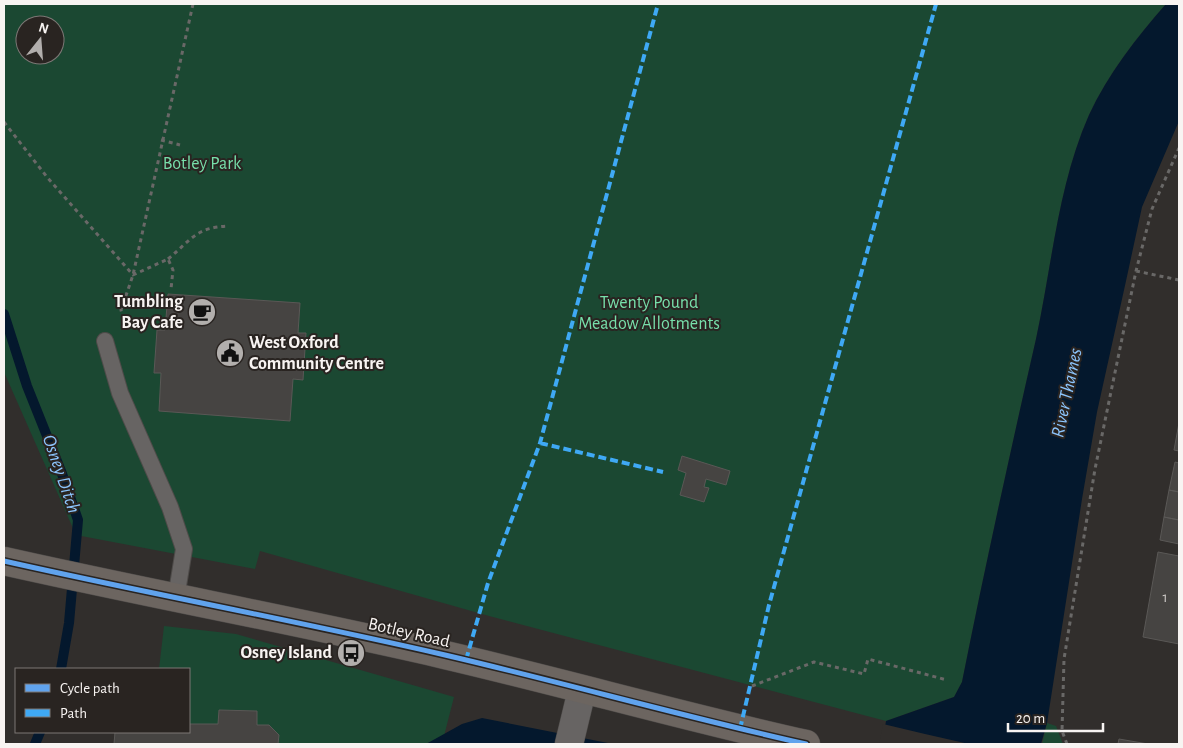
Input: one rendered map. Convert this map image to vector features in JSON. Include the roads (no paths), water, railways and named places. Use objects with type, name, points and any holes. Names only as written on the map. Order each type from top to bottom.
[{"type":"main road","name":"Botley Road","points":[[4,561],[109,585],[299,622],[446,655],[806,744]]},
{"type":"street","points":[[572,735],[582,690]]},
{"type":"lane","points":[[105,341],[120,393],[170,507],[184,549],[176,598]]},
{"type":"water","name":"River Thames","points":[[1166,4],[1179,4],[1179,121],[1142,207],[1097,412],[1047,723],[1041,744],[882,744],[886,721],[954,697],[962,682],[1042,311],[1063,197],[1078,142],[1089,115],[1105,85],[1134,43]]},
{"type":"water","points":[[482,718],[613,744],[426,744],[462,724]]},
{"type":"waterway","name":"Osney Ditch","points":[[4,314],[27,386],[61,471],[78,520],[69,623],[61,668]]},
{"type":"waterway","name":"Osney Ditch","points":[[35,744],[40,733]]},
{"type":"place","name":"Tumbling Bay Cafe","points":[[202,312]]},
{"type":"place","name":"West Oxford Community Centre","points":[[230,353]]},
{"type":"place","name":"Osney Island","points":[[351,653]]},
{"type":"park label","name":"Botley Park","points":[[202,164]]},
{"type":"park label","name":"Twenty Pound Meadow Allotments","points":[[649,313]]}]
